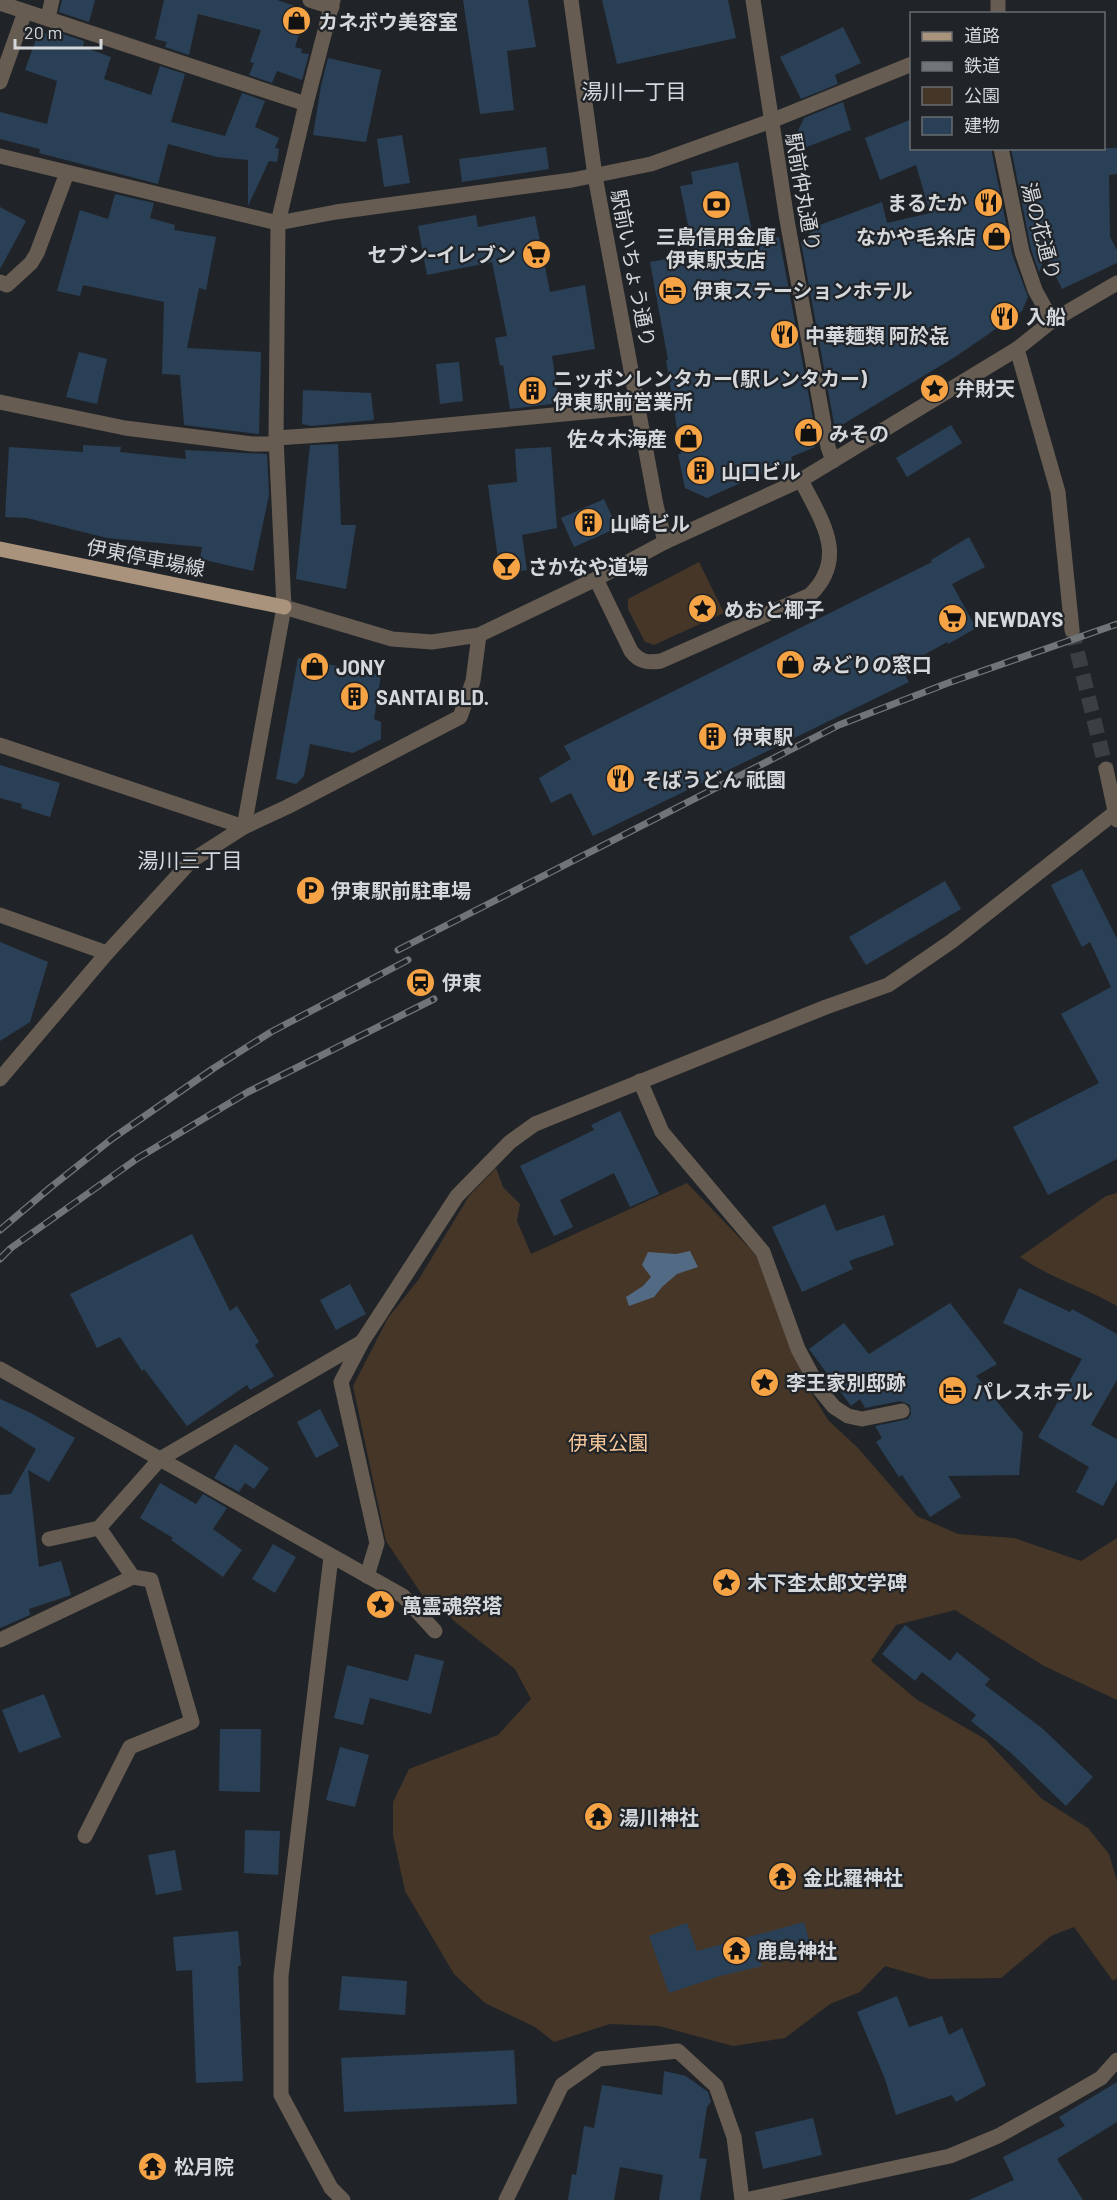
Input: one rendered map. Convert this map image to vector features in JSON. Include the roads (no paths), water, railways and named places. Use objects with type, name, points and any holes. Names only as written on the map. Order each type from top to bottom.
[{"type":"main road","name":"伊東停車場線","points":[[0,549],[284,607]]},
{"type":"street","points":[[48,18],[52,0]]},
{"type":"street","points":[[244,827],[284,607],[276,441],[278,223],[332,3],[310,0]]},
{"type":"street","name":"駅前いちょう通り","points":[[570,0],[595,176],[664,542]]},
{"type":"street","name":"駅前仲丸通り","points":[[753,0],[771,121],[828,447],[833,460]]},
{"type":"street","points":[[0,3],[306,104]]},
{"type":"street","points":[[0,82],[25,12]]},
{"type":"street","points":[[0,156],[278,223],[336,212],[595,176],[651,164],[771,121],[910,65]]},
{"type":"street","name":"湯の花通り","points":[[1001,150],[1022,252],[1035,290],[1052,321]]},
{"type":"street","points":[[0,282],[7,285],[31,263],[37,253],[67,173]]},
{"type":"street","points":[[284,607],[392,639],[432,642],[479,635],[596,579],[664,542],[801,480],[1017,349],[1052,321],[1117,283]]},
{"type":"street","points":[[1017,349],[1058,492],[1071,630]]},
{"type":"street","points":[[0,402],[125,428],[252,444],[639,407]]},
{"type":"street","points":[[596,579],[631,651],[637,658],[650,663],[661,661],[810,595],[822,583],[828,570],[831,553],[827,533],[801,480]]},
{"type":"street","points":[[0,1079],[107,953],[190,861],[244,827],[459,717],[473,681],[479,635]]},
{"type":"street","points":[[0,745],[244,827]]},
{"type":"street","points":[[367,1576],[377,1543],[341,1382],[362,1342],[457,1196],[510,1142],[535,1124],[826,1007],[888,985],[952,940],[1116,815],[1106,769]]},
{"type":"street","points":[[0,915],[107,953]]},
{"type":"street","points":[[640,1082],[662,1132],[763,1252],[798,1349],[820,1390],[834,1407],[848,1416],[862,1419],[902,1411]]},
{"type":"street","points":[[50,1539],[99,1528],[160,1459],[362,1342]]},
{"type":"street","points":[[0,1369],[403,1596],[435,1631]]},
{"type":"street","points":[[99,1528],[133,1577]]},
{"type":"street","points":[[331,1557],[281,1976],[281,2094],[331,2188],[343,2200]]},
{"type":"street","points":[[0,1640],[133,1577],[151,1580],[192,1722],[130,1747],[85,1836]]},
{"type":"street","points":[[506,2200],[561,2085],[598,2059],[678,2051],[716,2086],[734,2137],[743,2200],[950,2156],[998,2136],[1061,2102],[1101,2078],[1117,2060]]},
{"type":"water","points":[[690,1251],[698,1267],[677,1274],[654,1297],[629,1306],[626,1297],[643,1286],[651,1277],[642,1265],[648,1252],[676,1254]]},
{"type":"tunnel","points":[[1072,630],[1106,769]]},
{"type":"railway","points":[[398,950],[839,725],[948,683],[1117,624]]},
{"type":"railway","points":[[0,1230],[113,1138],[214,1068],[271,1032],[408,960]]},
{"type":"railway","points":[[0,1259],[11,1248],[138,1158],[248,1092],[434,999]]},
{"type":"place","name":"カネボウ美容室","points":[[297,21]]},
{"type":"place","name":"まるたか","points":[[988,202]]},
{"type":"place","name":"三島信用金庫 伊東駅支店","points":[[716,205]]},
{"type":"place","name":"なかや毛糸店","points":[[997,236]]},
{"type":"place","name":"セブン-イレブン","points":[[537,254]]},
{"type":"place","name":"伊東ステーションホテル","points":[[672,290]]},
{"type":"place","name":"入船","points":[[1005,316]]},
{"type":"place","name":"中華麺類 阿於㐂","points":[[784,335]]},
{"type":"place","name":"弁財天","points":[[934,388]]},
{"type":"place","name":"ニッポンレンタカー(駅レンタカー) 伊東駅前営業所","points":[[532,390]]},
{"type":"place","name":"みその","points":[[808,433]]},
{"type":"place","name":"佐々木海産","points":[[688,438]]},
{"type":"place","name":"山口ビル","points":[[700,471]]},
{"type":"place","name":"山崎ビル","points":[[589,523]]},
{"type":"place","name":"さかなや道場","points":[[507,566]]},
{"type":"place","name":"めおと椰子","points":[[703,609]]},
{"type":"place","name":"NEWDAYS","points":[[953,619]]},
{"type":"place","name":"みどりの窓口","points":[[791,664]]},
{"type":"place","name":"JONY","points":[[315,667]]},
{"type":"place","name":"SANTAI BLD.","points":[[355,697]]},
{"type":"place","name":"伊東駅","points":[[712,736]]},
{"type":"place","name":"そばうどん 祇園","points":[[621,779]]},
{"type":"place","name":"伊東駅前駐車場","points":[[310,890]]},
{"type":"place","name":"伊東","points":[[421,982]]},
{"type":"place","name":"李王家別邸跡","points":[[765,1382]]},
{"type":"place","name":"パレスホテル","points":[[952,1391]]},
{"type":"place","name":"木下杢太郎文学碑","points":[[726,1582]]},
{"type":"place","name":"萬霊魂祭塔","points":[[381,1605]]},
{"type":"place","name":"湯川神社","points":[[598,1817]]},
{"type":"place","name":"金比羅神社","points":[[782,1877]]},
{"type":"place","name":"鹿島神社","points":[[736,1950]]},
{"type":"place","name":"松月院","points":[[153,2166]]},
{"type":"district","name":"湯川一丁目","points":[[634,90]]},
{"type":"district","name":"湯川三丁目","points":[[190,859]]},
{"type":"park label","name":"伊東公園","points":[[608,1442]]}]
